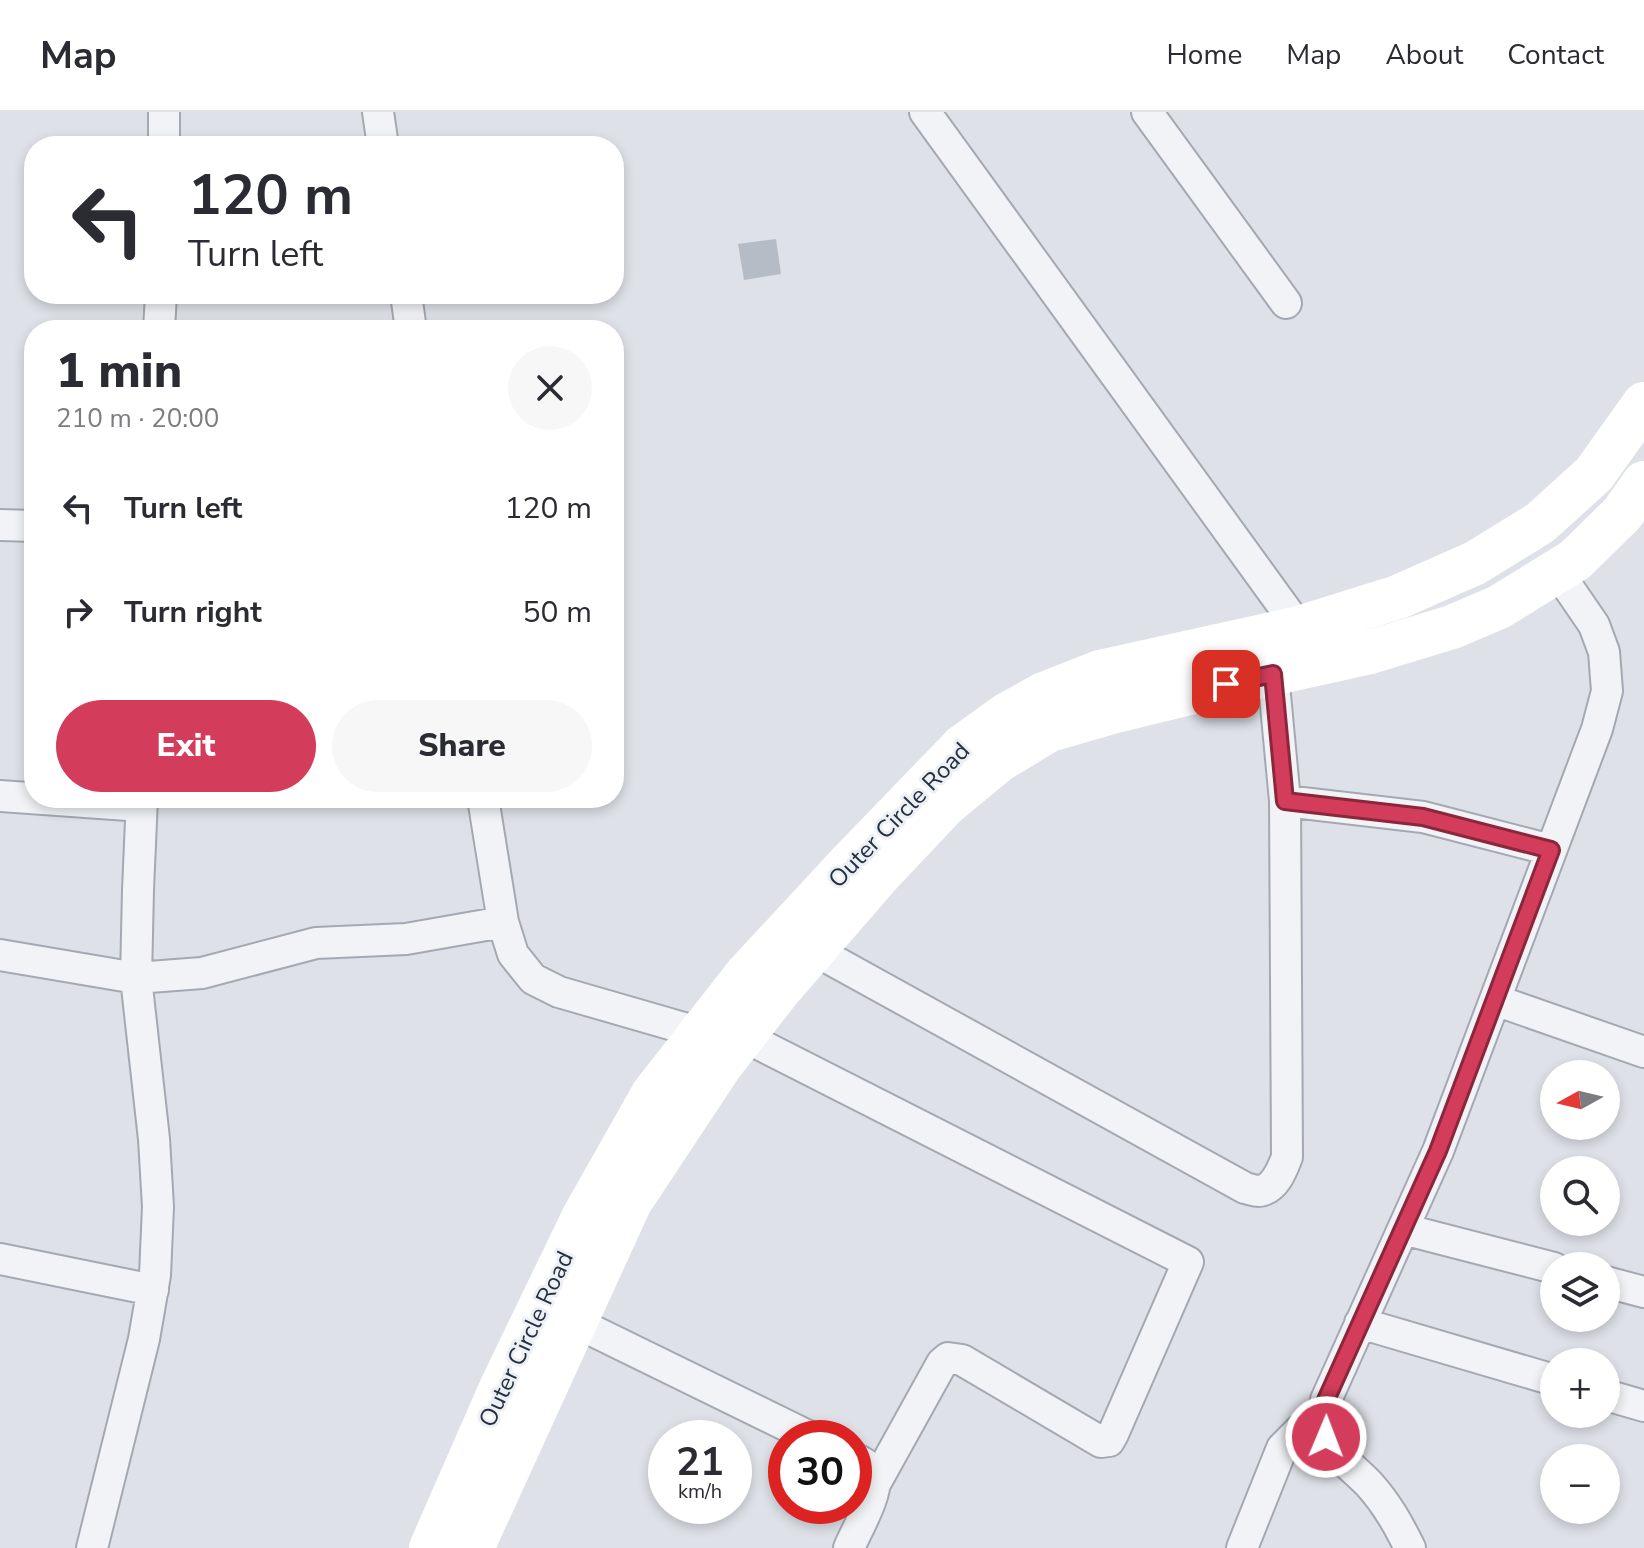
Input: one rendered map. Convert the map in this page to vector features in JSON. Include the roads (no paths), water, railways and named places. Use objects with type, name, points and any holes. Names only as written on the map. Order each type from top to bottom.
[{"type":"main road","name":"Outer Circle Road","points":[[431,1548],[501,1388],[584,1216],[653,1094],[814,950],[946,804],[998,761],[1049,730],[1115,711],[1273,674],[1308,646],[1398,597],[1475,563],[1540,523],[1594,474],[1644,404]]},
{"type":"main road","name":"Outer Circle Road","points":[[472,1548],[630,1202],[720,1066],[722,1035],[746,975],[963,746],[1006,715],[1044,694],[1100,672],[1308,646],[1370,652],[1452,627],[1499,607],[1575,560],[1622,514],[1644,483]]},
{"type":"street","points":[[164,112],[164,136]]},
{"type":"street","points":[[378,112],[382,136]]},
{"type":"street","points":[[925,112],[1308,646]]},
{"type":"street","points":[[1147,112],[1286,303]]},
{"type":"street","points":[[0,525],[24,526]]},
{"type":"street","points":[[1410,1548],[1393,1513],[1326,1437],[1321,1418],[1326,1400],[1438,1151],[1597,729],[1607,691],[1604,652],[1594,625],[1557,571]]},
{"type":"street","points":[[814,950],[1245,1188],[1260,1191],[1272,1185],[1287,1157],[1285,801],[1273,674]]},
{"type":"street","points":[[0,796],[24,797]]},
{"type":"street","points":[[1285,801],[1423,817],[1551,850]]},
{"type":"street","points":[[92,1548],[144,1339],[155,1275],[158,1207],[155,1152],[136,978],[142,808]]},
{"type":"street","points":[[485,808],[503,922],[513,954],[533,979],[559,992],[722,1035],[1188,1262],[1109,1441],[1101,1442],[962,1360],[948,1358],[942,1363],[876,1482],[849,1548]]},
{"type":"street","points":[[0,955],[136,978],[202,973],[316,943],[406,939],[503,922]]},
{"type":"street","points":[[1495,1000],[1644,1052]]},
{"type":"street","points":[[1403,1229],[1540,1264]]},
{"type":"street","points":[[0,1259],[153,1290]]},
{"type":"street","points":[[1620,1286],[1644,1292]]},
{"type":"street","points":[[575,1322],[775,1420]]},
{"type":"street","points":[[1360,1323],[1540,1376]]},
{"type":"street","points":[[1620,1399],[1644,1406]]},
{"type":"street","points":[[1242,1548],[1282,1448],[1300,1430],[1321,1418]]},
{"type":"street","points":[[872,1470],[876,1482]]}]
